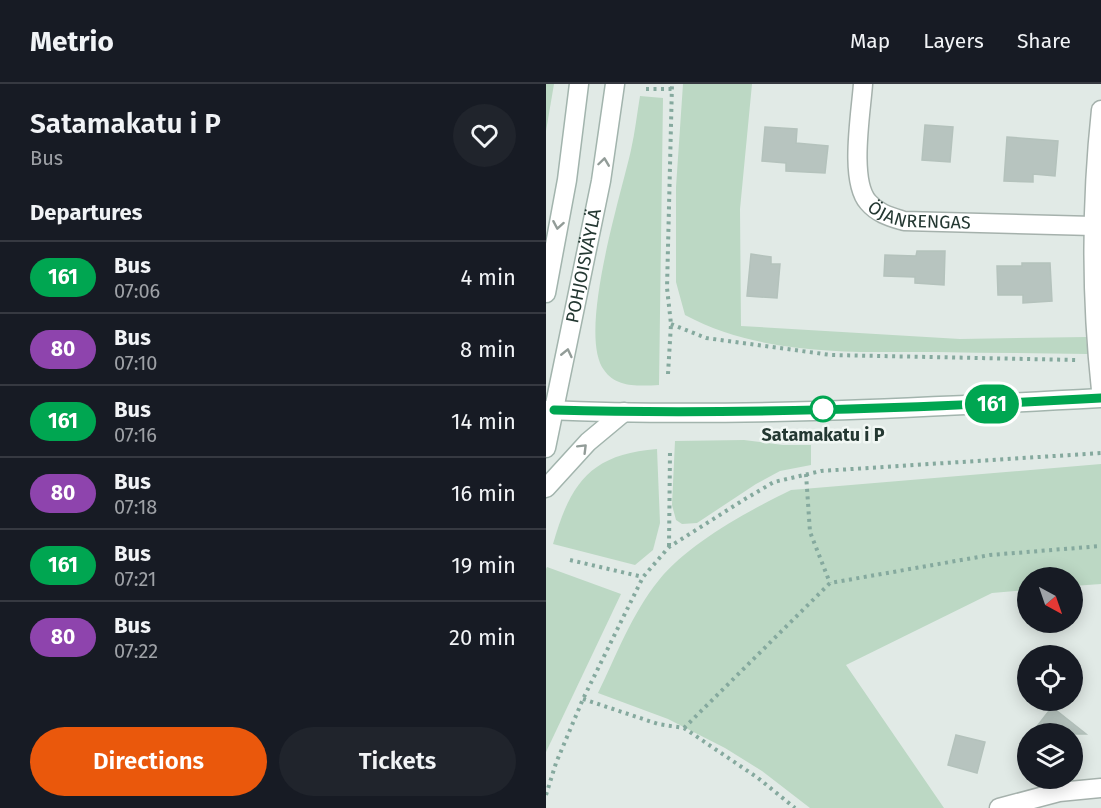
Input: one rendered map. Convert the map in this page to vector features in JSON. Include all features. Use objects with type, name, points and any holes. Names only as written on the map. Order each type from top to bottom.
[{"type":"street","name":"POHJOISVÄYLÄ","points":[[546,293],[567,180],[579,84]]},
{"type":"street","name":"POHJOISVÄYLÄ","points":[[546,448],[550,410],[601,181],[615,84]]},
{"type":"street","name":"ÖJANRENGAS","points":[[863,84],[860,186],[867,202],[882,214],[904,221],[1093,226]]},
{"type":"street","points":[[1101,110],[1093,226],[1101,390]]},
{"type":"street","points":[[550,410],[624,412],[918,408],[1101,398]]},
{"type":"street","points":[[546,488],[588,442],[624,412]]},
{"type":"street","points":[[999,808],[1059,792],[1101,788]]},
{"type":"path","points":[[646,89],[672,87],[667,288],[671,324],[668,374]]},
{"type":"path","points":[[671,324],[706,338],[831,355],[1098,361]]},
{"type":"path","points":[[669,547],[670,451]]},
{"type":"path","points":[[546,795],[556,763],[583,699],[643,577],[669,547],[774,482],[806,474],[1101,453]]},
{"type":"path","points":[[806,474],[810,532],[830,583]]},
{"type":"path","points":[[684,728],[830,583],[990,555],[1101,546]]},
{"type":"path","points":[[570,560],[643,577]]},
{"type":"path","points":[[583,699],[658,724],[684,728],[758,778],[795,808]]},
{"type":"green space","points":[[546,84],[554,84],[546,131]]},
{"type":"green space","points":[[683,84],[752,84],[740,209],[741,326],[960,339],[1086,337],[1088,354],[872,352],[808,349],[744,338],[685,315],[676,282],[676,187]]},
{"type":"green space","points":[[640,96],[663,98],[659,385],[644,386],[622,383],[609,376],[604,370],[597,352],[595,327],[604,263],[631,150]]},
{"type":"green space","points":[[744,440],[783,445],[811,445],[811,465],[780,471],[697,523],[682,524],[676,520],[672,505],[675,441]]},
{"type":"green space","points":[[657,449],[660,523],[653,550],[635,565],[553,544],[567,505],[586,476],[599,465],[615,458],[634,452]]},
{"type":"green space","points":[[1101,464],[1101,584],[1083,585],[1083,567],[1017,567],[1017,591],[992,593],[846,665],[944,808],[810,808],[762,771],[725,748],[668,719],[598,693],[641,606],[672,566],[720,529],[791,490]]},
{"type":"green space","points":[[547,567],[621,594],[546,752],[546,569]]},
{"type":"building","points":[[925,125],[953,127],[950,162],[922,160]]},
{"type":"building","points":[[765,127],[797,129],[796,143],[828,146],[825,173],[786,171],[786,163],[762,161]]},
{"type":"building","points":[[1007,137],[1058,141],[1055,176],[1033,174],[1033,182],[1004,181]]},
{"type":"building","points":[[917,251],[945,251],[944,285],[915,283],[915,277],[884,276],[885,255],[916,256]]},
{"type":"building","points":[[751,254],[771,257],[771,264],[780,264],[777,298],[747,296]]},
{"type":"building","points":[[1022,263],[1050,263],[1052,301],[1023,303],[1023,295],[998,295],[997,266],[1022,266]]},
{"type":"building","points":[[1049,711],[1057,711],[1072,723],[1040,723]]},
{"type":"building","points":[[956,735],[985,742],[977,773],[948,765]]},
{"type":"bus line","name":"161","points":[[554,410],[624,412],[918,408],[1101,398]]},
{"type":"place","name":"Satamakatu i P","points":[[823,409]]}]
